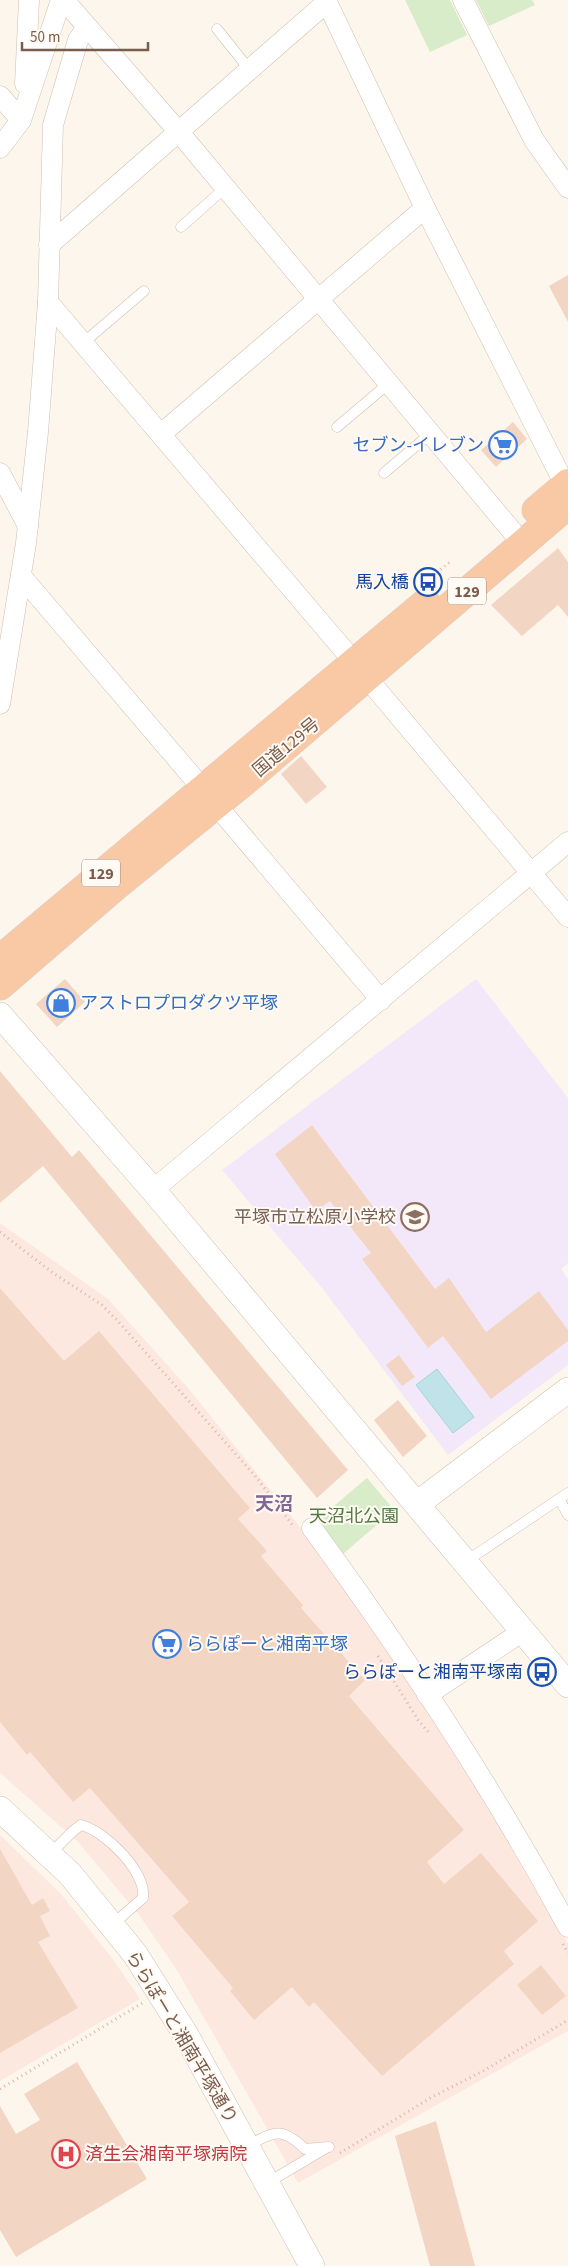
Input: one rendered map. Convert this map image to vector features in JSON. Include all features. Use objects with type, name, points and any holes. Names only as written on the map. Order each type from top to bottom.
[{"type":"highway","name":"国道129号","points":[[361,670],[512,530],[567,491]]},
{"type":"highway","name":"国道129号","points":[[0,959],[210,797],[361,670],[567,491]]},
{"type":"highway","name":"国道129号","points":[[0,986],[115,887],[210,797]]},
{"type":"street","points":[[21,120],[28,61],[29,0]]},
{"type":"street","points":[[0,148],[21,120],[63,0],[178,131],[318,301],[512,530]]},
{"type":"street","points":[[463,0],[534,140],[568,188]]},
{"type":"street","points":[[49,245],[327,1],[425,208],[567,491]]},
{"type":"street","points":[[0,704],[22,577],[28,526],[48,302],[53,125],[78,40],[87,27]]},
{"type":"street","points":[[0,96],[21,120]]},
{"type":"street","points":[[161,434],[425,208]]},
{"type":"street","points":[[48,302],[568,917]]},
{"type":"street","points":[[0,472],[28,526]]},
{"type":"street","points":[[22,577],[382,1000]]},
{"type":"street","points":[[153,1190],[382,1000],[568,842]]},
{"type":"street","points":[[0,1015],[153,1190],[568,1685]]},
{"type":"street","points":[[417,1504],[568,1390]]},
{"type":"street","points":[[304,1528],[367,1603],[427,1695],[534,1865],[563,1932]]},
{"type":"street","points":[[427,1695],[522,1631]]},
{"type":"street","name":"ららぽーと湘南平塚通り","points":[[0,1809],[70,1874],[135,1954],[160,1993],[312,2266]]},
{"type":"lane","points":[[217,29],[250,69]]},
{"type":"lane","points":[[181,228],[226,188]]},
{"type":"lane","points":[[82,342],[144,291]]},
{"type":"lane","points":[[337,427],[388,384]]},
{"type":"lane","points":[[384,472],[430,434]]},
{"type":"lane","points":[[465,1562],[564,1496],[568,1515]]},
{"type":"lane","points":[[50,1854],[72,1831],[81,1825],[90,1827],[106,1838],[138,1873],[144,1889],[143,1898],[112,1925]]},
{"type":"lane","points":[[246,2146],[271,2133],[280,2133],[292,2137],[305,2149],[329,2147],[266,2183]]},
{"type":"path","points":[[433,576],[450,562]]},
{"type":"path","points":[[0,1232],[53,1272],[102,1305],[116,1318],[257,1478],[304,1528]]},
{"type":"path","points":[[377,1654],[418,1720],[431,1734]]},
{"type":"path","points":[[563,1932],[568,1953]]},
{"type":"path","points":[[0,2089],[148,2000]]},
{"type":"path","points":[[339,2154],[432,2097],[485,2070],[568,2020]]},
{"type":"shaded area","name":"平塚市立松原小学校","points":[[476,979],[568,1098],[568,1263],[561,1269],[568,1279],[568,1365],[448,1455],[322,1288],[222,1170]]},
{"type":"shaded area","points":[[0,1223],[108,1299],[188,1388],[338,1574],[480,1794],[568,1943],[568,2031],[298,2183],[178,1972],[140,1916],[77,1841],[0,1773]]},
{"type":"shaded area","points":[[0,1835],[61,1894],[112,1958],[140,1999],[0,2081]]},
{"type":"green space","points":[[405,0],[450,0],[467,35],[430,52]]},
{"type":"green space","points":[[476,0],[532,0],[535,5],[489,26]]},
{"type":"green space","name":"天沼北公園","points":[[367,1478],[394,1510],[343,1554],[315,1522]]},
{"type":"water","points":[[437,1369],[474,1417],[453,1433],[416,1385]]},
{"type":"building","points":[[568,275],[568,322],[549,286]]},
{"type":"building","name":"セブン-イレブン","points":[[513,422],[527,439],[496,467],[481,450]]},
{"type":"building","points":[[558,548],[568,562],[568,617],[558,605],[522,636],[491,605]]},
{"type":"building","points":[[301,756],[327,787],[306,804],[281,774]]},
{"type":"building","name":"アストロプロダクツ平塚","points":[[65,979],[85,1002],[57,1027],[36,1004]]},
{"type":"building","points":[[0,1071],[72,1157],[79,1150],[348,1470],[317,1498],[43,1166],[0,1203]]},
{"type":"building","points":[[312,1125],[435,1289],[449,1278],[486,1332],[539,1291],[568,1330],[568,1341],[491,1399],[443,1336],[428,1348],[362,1259],[371,1253],[330,1201],[316,1211],[275,1154]]},
{"type":"building","name":"ららぽーと湘南平塚","points":[[0,1288],[64,1361],[99,1331],[250,1508],[238,1519],[267,1551],[261,1556],[303,1605],[301,1608],[365,1680],[349,1696],[464,1830],[427,1862],[444,1884],[481,1853],[538,1921],[504,1951],[514,1964],[382,2076],[314,2002],[309,2007],[292,1987],[254,2020],[230,1991],[233,1988],[172,1916],[189,1902],[90,1788],[73,1802],[30,1752],[27,1755],[0,1722]]},
{"type":"building","points":[[399,1355],[415,1377],[402,1386],[386,1365]]},
{"type":"building","points":[[398,1400],[427,1436],[403,1457],[374,1420]]},
{"type":"building","points":[[0,1849],[32,1905],[43,1898],[50,1911],[40,1916],[50,1936],[38,1942],[78,2008],[0,2053]]},
{"type":"building","points":[[541,1965],[566,1996],[542,2015],[517,1985]]},
{"type":"building","name":"済生会湘南平塚病院","points":[[77,2062],[147,2179],[16,2257],[0,2230],[0,2106],[16,2134],[40,2120],[24,2094]]},
{"type":"building","points":[[436,2121],[475,2266],[430,2266],[395,2136]]},
{"type":"place","name":"セブン-イレブン","points":[[503,445]]},
{"type":"place","name":"馬入橋","points":[[428,582]]},
{"type":"place","name":"アストロプロダクツ平塚","points":[[61,1003]]},
{"type":"place","name":"平塚市立松原小学校","points":[[415,1217]]},
{"type":"place","name":"ららぽーと湘南平塚","points":[[167,1644]]},
{"type":"place","name":"ららぽーと湘南平塚南","points":[[542,1672]]},
{"type":"place","name":"済生会湘南平塚病院","points":[[66,2154]]},
{"type":"district","name":"天沼","points":[[274,1503]]}]
